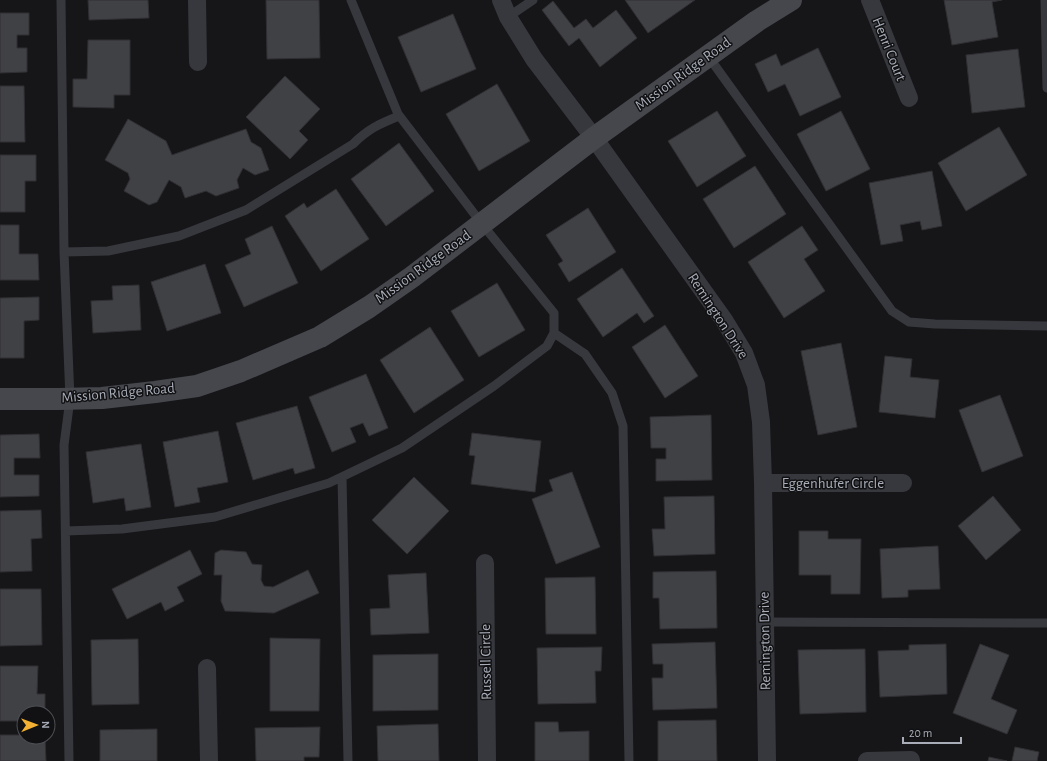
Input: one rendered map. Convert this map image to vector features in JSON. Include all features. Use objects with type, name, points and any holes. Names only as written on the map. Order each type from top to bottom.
[{"type":"street","points":[[197,0],[198,62]]},
{"type":"street","name":"Remington Drive","points":[[501,0],[508,17],[534,59],[594,138],[724,320],[744,353],[756,385],[761,422],[763,483],[767,761]]},
{"type":"street","name":"Mission Ridge Road","points":[[0,399],[102,398],[197,386],[241,371],[320,337],[369,307],[412,277],[594,138],[757,21],[791,0]]},
{"type":"street","name":"Henri Court","points":[[870,0],[909,98]]},
{"type":"street","name":"Eggenhufer Circle","points":[[763,483],[903,483]]},
{"type":"street","name":"Russell Circle","points":[[484,563],[487,761]]},
{"type":"street","points":[[207,668],[209,761]]},
{"type":"street","points":[[867,761],[903,761]]},
{"type":"lane","points":[[61,0],[64,252],[70,399],[64,445],[69,761]]},
{"type":"lane","points":[[66,531],[122,529],[215,517],[330,483],[402,448],[474,399],[547,346],[554,334],[554,313],[482,224],[399,116],[351,0]]},
{"type":"lane","points":[[508,17],[533,0]]},
{"type":"lane","points":[[1045,0],[1047,88]]},
{"type":"lane","points":[[708,56],[892,310],[909,322],[935,324],[1047,326]]},
{"type":"lane","points":[[64,252],[108,252],[179,236],[246,210],[353,144],[369,130],[379,124],[399,116]]},
{"type":"lane","points":[[554,334],[585,354],[612,393],[623,426],[629,761]]},
{"type":"lane","points":[[342,477],[348,761]]},
{"type":"lane","points":[[765,622],[1047,623]]},
{"type":"building","points":[[88,0],[148,0],[149,18],[89,20]]},
{"type":"building","points":[[266,0],[319,0],[320,58],[267,59]]},
{"type":"building","points":[[625,0],[695,0],[648,33]]},
{"type":"building","points":[[944,0],[1002,0],[992,2],[998,37],[952,45]]},
{"type":"building","points":[[553,1],[574,28],[586,19],[593,28],[616,10],[637,38],[600,67],[579,38],[569,46],[542,10]]},
{"type":"building","points":[[0,13],[29,13],[29,35],[17,35],[17,48],[27,48],[27,72],[0,73]]},
{"type":"building","points":[[453,14],[476,69],[421,92],[398,37]]},
{"type":"building","points":[[88,40],[130,40],[130,95],[114,95],[114,108],[73,107],[73,79],[87,79]]},
{"type":"building","points":[[818,48],[841,97],[800,116],[785,84],[768,92],[755,64],[776,54],[781,66]]},
{"type":"building","points":[[1018,49],[1025,107],[972,113],[966,55]]},
{"type":"building","points":[[285,76],[320,109],[299,131],[308,140],[290,159],[246,117]]},
{"type":"building","points":[[497,84],[530,141],[479,171],[446,114]]},
{"type":"building","points":[[0,86],[24,86],[25,142],[0,142]]},
{"type":"building","points":[[717,111],[746,156],[697,187],[668,141]]},
{"type":"building","points":[[841,111],[870,169],[826,191],[797,134]]},
{"type":"building","points":[[128,119],[166,141],[172,155],[246,129],[251,142],[261,148],[269,170],[255,175],[243,168],[237,180],[239,188],[216,196],[206,191],[185,198],[181,187],[169,180],[157,202],[149,205],[124,191],[130,179],[128,173],[105,160]]},
{"type":"building","points":[[999,127],[1027,175],[966,211],[938,163]]},
{"type":"building","points":[[399,143],[434,191],[386,226],[351,179]]},
{"type":"building","points":[[0,155],[36,155],[36,181],[25,181],[25,212],[0,212]]},
{"type":"building","points":[[755,166],[786,214],[734,248],[703,199]]},
{"type":"building","points":[[932,171],[942,226],[922,230],[920,221],[900,225],[903,241],[881,245],[869,183]]},
{"type":"building","points":[[336,189],[369,239],[321,271],[285,216],[304,203],[307,208]]},
{"type":"building","points":[[588,208],[616,252],[569,282],[558,264],[563,261],[546,235]]},
{"type":"building","points":[[0,225],[19,225],[19,254],[38,254],[39,280],[0,280]]},
{"type":"building","points":[[272,226],[298,283],[244,307],[225,265],[251,254],[245,239]]},
{"type":"building","points":[[802,226],[818,250],[804,259],[825,291],[784,318],[748,262]]},
{"type":"building","points":[[205,264],[221,313],[167,331],[151,282]]},
{"type":"building","points":[[622,268],[654,316],[644,323],[637,313],[603,337],[577,299]]},
{"type":"building","points":[[497,283],[525,330],[479,357],[451,311]]},
{"type":"building","points":[[139,285],[141,330],[93,333],[91,301],[113,300],[112,286]]},
{"type":"building","points":[[39,297],[39,320],[24,321],[24,358],[0,358],[0,298]]},
{"type":"building","points":[[665,325],[698,376],[665,398],[632,347]]},
{"type":"building","points":[[430,327],[464,380],[414,413],[380,360]]},
{"type":"building","points":[[841,343],[857,427],[818,435],[801,351]]},
{"type":"building","points":[[885,356],[912,359],[910,377],[939,380],[935,418],[879,412]]},
{"type":"building","points":[[366,374],[388,428],[369,436],[363,423],[350,428],[356,442],[332,452],[309,397]]},
{"type":"building","points":[[1000,395],[1023,456],[982,472],[959,410]]},
{"type":"building","points":[[297,406],[315,468],[295,474],[293,468],[253,480],[236,423]]},
{"type":"building","points":[[711,415],[712,480],[656,481],[656,459],[666,459],[666,448],[651,448],[650,417]]},
{"type":"building","points":[[218,431],[228,482],[197,488],[200,502],[175,507],[163,442]]},
{"type":"building","points":[[472,433],[541,441],[535,492],[471,484],[475,456],[469,455]]},
{"type":"building","points":[[39,434],[40,458],[14,458],[14,475],[39,475],[39,496],[0,497],[0,435]]},
{"type":"building","points":[[141,444],[151,507],[126,511],[124,498],[93,503],[86,452]]},
{"type":"building","points":[[572,472],[600,547],[556,564],[532,499],[553,491],[549,480]]},
{"type":"building","points":[[414,477],[449,511],[407,554],[372,520]]},
{"type":"building","points":[[714,496],[715,554],[654,556],[652,529],[665,529],[664,497]]},
{"type":"building","points":[[993,496],[1021,530],[986,560],[958,526]]},
{"type":"building","points":[[41,510],[42,538],[31,539],[32,571],[0,572],[0,511]]},
{"type":"building","points":[[799,531],[828,531],[828,539],[861,539],[860,594],[831,594],[831,575],[799,575]]},
{"type":"building","points":[[938,546],[940,589],[908,590],[908,597],[882,598],[880,549]]},
{"type":"building","points":[[190,550],[202,574],[177,587],[184,601],[165,611],[161,602],[127,619],[112,589]]},
{"type":"building","points":[[221,550],[246,552],[252,564],[262,565],[261,580],[264,586],[273,587],[308,570],[319,593],[274,613],[225,611],[221,601],[222,575],[214,575],[215,553]]},
{"type":"building","points":[[716,571],[717,628],[660,629],[659,598],[653,598],[653,572]]},
{"type":"building","points":[[426,573],[429,633],[371,635],[370,609],[390,608],[388,575]]},
{"type":"building","points":[[595,577],[596,634],[546,634],[545,578]]},
{"type":"building","points":[[0,589],[41,589],[42,645],[0,646]]},
{"type":"building","points":[[270,638],[320,639],[319,711],[270,711]]},
{"type":"building","points":[[138,639],[139,704],[92,705],[91,640]]},
{"type":"building","points":[[715,642],[717,708],[653,710],[652,678],[663,678],[663,664],[653,664],[652,644]]},
{"type":"building","points":[[946,644],[947,694],[880,697],[878,651],[909,650],[909,645]]},
{"type":"building","points":[[980,644],[1009,655],[991,699],[1017,710],[1007,734],[953,713]]},
{"type":"building","points":[[602,647],[601,671],[595,671],[596,703],[538,704],[537,648]]},
{"type":"building","points":[[865,649],[866,712],[800,714],[798,650]]},
{"type":"building","points":[[438,654],[438,710],[373,711],[373,655]]},
{"type":"building","points":[[0,666],[38,666],[37,694],[45,694],[45,705],[16,705],[16,721],[0,721]]},
{"type":"building","points":[[716,720],[717,761],[658,761],[658,721]]},
{"type":"building","points":[[535,722],[558,722],[559,732],[589,731],[589,761],[535,761]]},
{"type":"building","points":[[438,724],[439,761],[378,761],[377,726]]},
{"type":"building","points":[[320,727],[319,757],[304,757],[304,761],[256,761],[255,728]]},
{"type":"building","points":[[157,729],[157,761],[100,761],[100,730]]},
{"type":"building","points":[[0,735],[16,735],[16,745],[45,745],[46,761],[0,761]]},
{"type":"building","points":[[1015,747],[1039,752],[1037,761],[1012,761]]},
{"type":"building","points":[[989,757],[1007,761],[988,761]]}]
